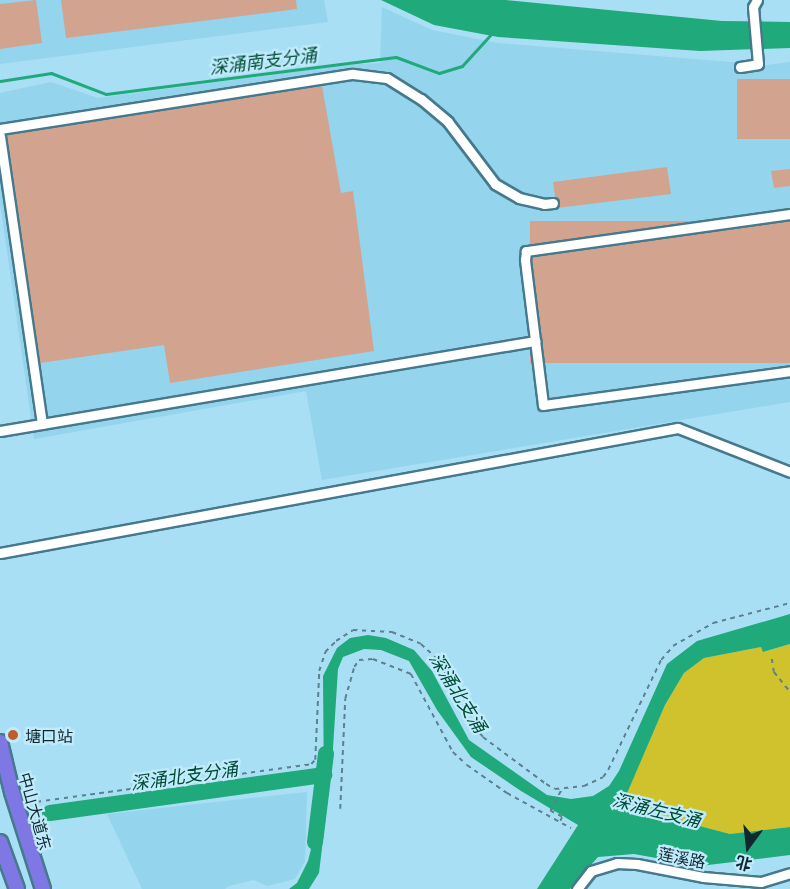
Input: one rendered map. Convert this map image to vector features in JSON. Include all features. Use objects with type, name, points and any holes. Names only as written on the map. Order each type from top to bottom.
[{"type":"highway","name":"中山大道东","points":[[0,742],[16,804],[44,889]]},
{"type":"highway","points":[[0,842],[16,889]]},
{"type":"street","points":[[740,67],[758,64],[755,3]]},
{"type":"street","points":[[0,129],[353,74],[376,76],[387,78],[420,99],[448,122],[495,184],[519,198],[544,204],[553,203]]},
{"type":"street","points":[[0,136],[42,424]]},
{"type":"street","points":[[790,214],[526,250],[525,260],[543,405],[790,371]]},
{"type":"street","points":[[0,431],[535,341]]},
{"type":"street","points":[[0,553],[678,428],[790,472]]},
{"type":"street","name":"莲溪路","points":[[576,889],[591,871],[617,863],[637,864],[703,877],[761,882],[790,873]]},
{"type":"path","points":[[16,804],[310,764],[315,760],[319,671],[325,652],[336,640],[353,630],[392,632],[410,638],[431,651],[440,661],[463,713],[483,737],[525,771],[546,784],[561,789],[584,786],[603,777],[661,660],[673,646],[713,623],[790,603]]},
{"type":"path","points":[[340,809],[345,699],[354,667],[359,660],[373,659],[411,674],[453,752],[467,765],[507,793],[571,828]]},
{"type":"path","points":[[772,659],[774,672],[790,692]]},
{"type":"path","points":[[559,821],[562,817],[550,811],[561,789]]},
{"type":"shaded area","points":[[0,0],[324,0],[328,22],[0,64]]},
{"type":"shaded area","points":[[381,0],[506,0],[722,21],[790,22],[790,48],[700,51],[498,37],[434,25]]},
{"type":"shaded area","points":[[382,7],[432,30],[498,43],[767,65],[790,62],[790,402],[322,480],[306,391],[34,439],[0,203],[0,93],[51,82],[98,98],[345,65],[380,63]]},
{"type":"shaded area","points":[[790,614],[790,644],[763,652],[761,647],[704,658],[684,673],[665,705],[625,798],[627,807],[730,834],[790,827],[790,855],[700,866],[634,854],[598,857],[570,889],[537,889],[578,825],[521,791],[471,757],[437,710],[409,661],[381,650],[364,649],[343,657],[338,669],[332,764],[319,873],[309,889],[289,889],[297,883],[308,861],[324,797],[323,676],[337,648],[350,638],[368,635],[386,638],[414,650],[432,671],[469,740],[547,795],[571,799],[593,796],[609,786],[619,771],[667,664],[697,641]]},
{"type":"shaded area","points":[[790,644],[790,827],[730,834],[626,807],[625,798],[631,783],[665,705],[684,673],[704,658],[761,647],[764,652]]},
{"type":"shaded area","points":[[307,792],[305,861],[295,879],[267,886],[254,880],[225,889],[142,889],[107,814]]},
{"type":"building","points":[[36,0],[42,43],[0,49],[0,4]]},
{"type":"building","points":[[61,0],[296,0],[297,9],[66,38]]},
{"type":"building","points":[[737,79],[790,79],[790,139],[737,139]]},
{"type":"building","points":[[322,86],[341,193],[353,191],[374,351],[170,383],[164,345],[40,363],[7,135]]},
{"type":"building","points":[[667,167],[671,194],[557,208],[560,202],[555,197],[553,182]]},
{"type":"building","points":[[790,169],[790,186],[774,188],[771,171]]},
{"type":"building","points":[[530,221],[790,221],[790,363],[530,363]]},
{"type":"waterway","name":"深涌南支分涌","points":[[0,81],[51,73],[106,94],[396,57],[439,73],[462,66],[492,33]]},
{"type":"waterway","name":"深涌北支涌","points":[[315,842],[326,754]]},
{"type":"waterway","name":"深涌北支分涌","points":[[50,813],[324,775]]},
{"type":"place","name":"塘口站","points":[[13,735]]},
{"type":"water label","name":"深涌左支涌","points":[[657,809]]}]
